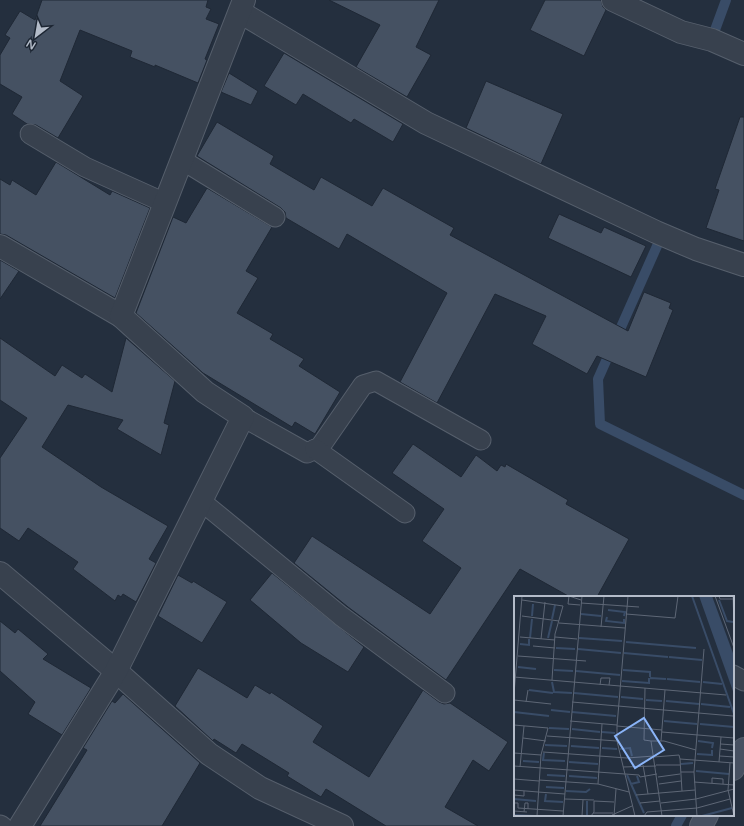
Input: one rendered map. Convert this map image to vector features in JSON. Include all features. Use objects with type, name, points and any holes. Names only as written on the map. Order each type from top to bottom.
[{"type":"street","points":[[612,0],[680,32],[712,40],[744,54]]},
{"type":"street","points":[[121,316],[242,6],[426,123],[656,232],[696,249],[744,265]]},
{"type":"street","points":[[0,246],[121,316],[205,392],[243,417],[116,671],[13,825]]},
{"type":"street","points":[[0,573],[116,671],[209,754],[260,788],[342,826]]},
{"type":"street","points":[[734,767],[744,749]]},
{"type":"street","points":[[701,826],[706,816]]},
{"type":"lane","points":[[30,134],[85,167],[165,203]]},
{"type":"lane","points":[[182,160],[275,217]]},
{"type":"lane","points":[[243,417],[307,453],[320,447],[363,385],[376,380],[481,440]]},
{"type":"lane","points":[[315,449],[405,512]]},
{"type":"lane","points":[[201,501],[341,616],[445,693]]},
{"type":"lane","points":[[734,676],[744,681]]},
{"type":"building","points":[[42,0],[208,0],[206,7],[211,9],[206,19],[219,24],[205,59],[207,60],[198,83],[155,65],[155,67],[130,57],[132,51],[80,30],[60,81],[83,96],[58,138],[36,125],[27,124],[12,114],[22,97],[0,84],[0,55],[10,38],[5,35],[20,11],[35,20]]},
{"type":"building","points":[[329,0],[439,0],[416,47],[431,55],[407,97],[356,67],[380,25]]},
{"type":"building","points":[[545,0],[601,0],[603,7],[606,10],[584,56],[530,30]]},
{"type":"building","points":[[284,53],[403,124],[393,142],[354,119],[351,123],[303,94],[296,105],[264,86]]},
{"type":"building","points":[[229,73],[258,91],[251,105],[221,92]]},
{"type":"building","points":[[486,81],[563,114],[541,164],[466,128]]},
{"type":"building","points":[[740,117],[744,117],[744,241],[706,228],[719,190],[715,189]]},
{"type":"building","points":[[217,122],[274,156],[270,164],[314,190],[321,177],[372,206],[383,188],[454,228],[450,235],[628,331],[644,292],[671,303],[669,308],[673,310],[646,377],[597,356],[587,374],[532,344],[546,316],[495,294],[437,403],[400,382],[447,293],[347,234],[339,249],[286,218],[285,212],[281,208],[197,156]]},
{"type":"building","points":[[56,162],[110,195],[112,191],[150,208],[115,298],[6,235],[0,234],[0,179],[10,185],[12,180],[36,195]]},
{"type":"building","points":[[207,188],[272,227],[246,271],[258,278],[237,313],[273,334],[270,339],[304,359],[299,366],[340,392],[315,434],[295,422],[292,427],[203,373],[136,313],[173,217],[186,223]]},
{"type":"building","points":[[559,214],[601,233],[604,227],[646,246],[631,277],[548,238]]},
{"type":"building","points":[[0,260],[19,271],[0,299]]},
{"type":"building","points":[[0,338],[55,376],[62,365],[82,378],[85,374],[112,392],[126,338],[175,381],[164,423],[169,425],[161,455],[117,429],[123,420],[68,405],[42,447],[101,487],[168,526],[149,559],[156,563],[136,602],[123,594],[121,597],[118,595],[115,601],[73,569],[78,562],[28,528],[19,541],[0,528],[0,458],[27,418],[0,400]]},
{"type":"building","points":[[413,444],[461,477],[476,455],[497,471],[501,465],[505,467],[506,464],[568,500],[566,504],[629,539],[598,596],[568,596],[520,569],[446,680],[348,607],[294,563],[312,536],[430,614],[461,568],[422,541],[444,509],[392,473]]},
{"type":"building","points":[[272,573],[364,647],[348,672],[301,643],[250,600]]},
{"type":"building","points":[[178,575],[192,583],[193,581],[227,602],[202,643],[158,616]]},
{"type":"building","points":[[0,621],[15,633],[18,629],[48,654],[43,659],[91,688],[62,735],[28,714],[35,702],[0,671]]},
{"type":"building","points":[[198,668],[247,698],[255,685],[270,694],[271,692],[323,726],[313,742],[369,777],[423,690],[439,702],[444,704],[450,703],[508,742],[489,771],[473,760],[445,807],[478,826],[386,826],[326,789],[321,797],[287,776],[289,773],[242,744],[236,753],[214,739],[213,741],[175,706]]},
{"type":"building","points":[[123,694],[200,763],[162,826],[40,826],[87,750],[83,748],[112,701],[115,703]]},
{"type":"waterway","points":[[715,30],[726,0]]},
{"type":"waterway","points":[[657,246],[598,379],[600,424],[744,495]]},
{"type":"waterway","points":[[676,826],[681,816]]}]
